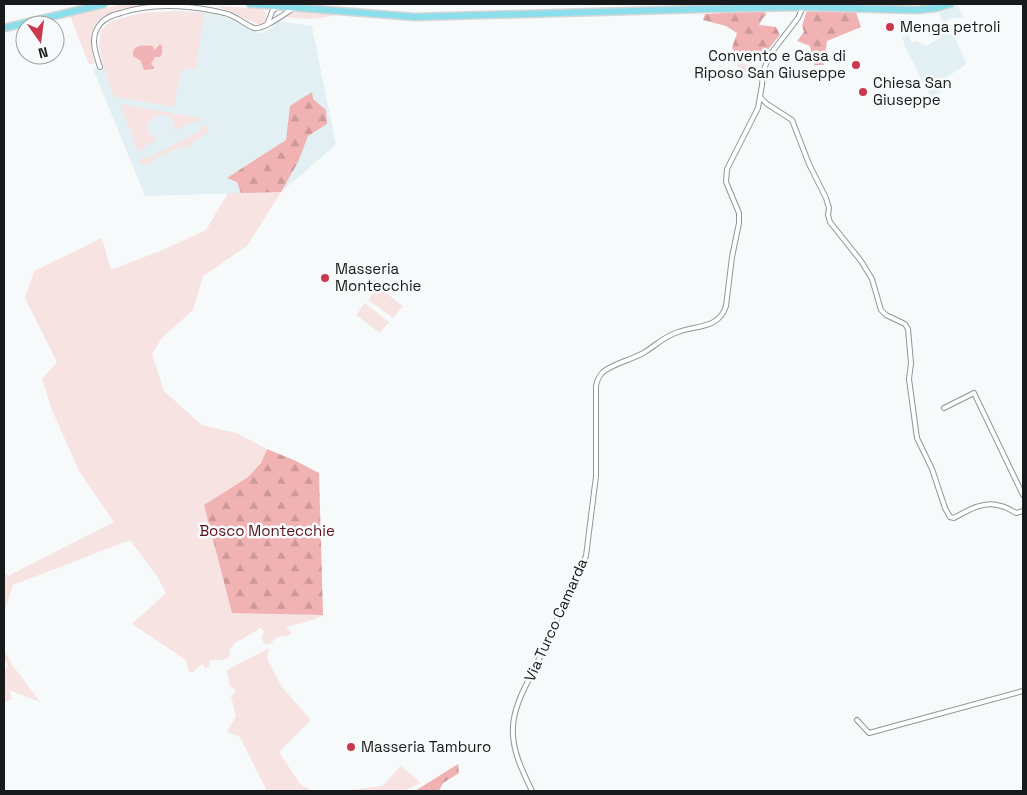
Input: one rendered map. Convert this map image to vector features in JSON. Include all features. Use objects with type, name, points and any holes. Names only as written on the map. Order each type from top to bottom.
[{"type":"main road","points":[[4,28],[104,4]]},
{"type":"main road","points":[[250,4],[415,17],[803,7],[917,10],[950,4]]},
{"type":"street","points":[[264,4],[270,17]]},
{"type":"street","points":[[268,24],[277,6]]},
{"type":"street","points":[[277,6],[278,17]]},
{"type":"street","points":[[100,66],[94,48],[95,34],[100,24],[107,17],[148,7],[198,8],[230,14],[254,28],[268,24],[296,8]]},
{"type":"street","name":"Via Turco Camarda","points":[[532,791],[521,767],[514,742],[513,723],[526,684],[539,660],[586,556],[596,476],[596,386],[598,377],[604,371],[644,352],[667,336],[712,324],[724,312],[739,223],[739,213],[729,190],[726,177],[727,169],[758,108],[763,72],[768,56],[798,18],[803,7]]},
{"type":"street","points":[[760,97],[767,104],[792,120],[809,164],[826,198],[830,222],[861,261],[872,279],[881,310],[886,315],[905,324],[908,329],[911,363],[910,379],[917,438],[932,469],[945,508],[950,517],[954,518],[980,506],[992,504],[1016,513],[1023,511]]},
{"type":"street","points":[[944,408],[974,393],[1023,495]]},
{"type":"street","points":[[857,720],[869,733],[1023,691]]},
{"type":"shaded area","points":[[123,4],[146,4],[104,16],[98,21],[94,26],[91,38],[95,64],[89,64],[70,16]]},
{"type":"shaded area","points":[[957,5],[964,18],[951,18],[946,21],[966,64],[945,78],[947,87],[931,98],[905,47],[902,36],[909,35],[912,43],[916,41],[927,46],[941,37],[946,29],[939,13]]},
{"type":"shaded area","points":[[217,6],[262,9],[265,12],[266,20],[260,25]]},
{"type":"shaded area","points":[[177,11],[222,16],[258,33],[268,31],[278,21],[312,26],[336,145],[281,192],[145,196],[93,69],[103,64],[99,46],[101,31],[109,22],[141,13]]},
{"type":"shaded area","points":[[177,11],[204,13],[196,68],[183,70],[180,74],[174,107],[114,97],[99,46],[101,31],[109,22],[141,13]]},
{"type":"shaded area","points":[[293,11],[335,15],[309,19],[281,16]]},
{"type":"shaded area","points":[[160,44],[162,46],[162,54],[160,57],[155,57],[151,64],[154,69],[144,70],[141,61],[133,56],[134,49],[138,46],[148,45],[152,46],[155,50]]},
{"type":"shaded area","points":[[738,61],[755,69],[752,76],[737,67]]},
{"type":"shaded area","points":[[120,104],[200,118],[200,121],[193,122],[174,131],[173,121],[169,116],[156,117],[148,126],[150,133],[157,139],[143,150],[138,151]]},
{"type":"shaded area","points":[[208,126],[209,131],[185,149],[180,147],[153,159],[152,163],[144,165],[139,162],[142,157],[146,159],[199,132],[202,127]]},
{"type":"shaded area","points":[[281,192],[247,246],[203,276],[193,310],[162,338],[152,354],[164,391],[202,425],[236,433],[267,449],[261,463],[248,477],[204,505],[232,612],[323,615],[316,619],[286,627],[292,633],[287,636],[277,637],[270,644],[264,644],[262,637],[264,632],[261,628],[235,643],[230,649],[229,658],[210,660],[209,666],[206,668],[202,664],[193,672],[189,672],[186,660],[132,624],[166,593],[157,576],[130,540],[13,585],[4,612],[4,573],[8,576],[114,522],[79,471],[52,410],[42,379],[57,362],[25,298],[34,271],[102,238],[111,270],[165,249],[206,230],[228,193]]},
{"type":"shaded area","points":[[378,287],[403,306],[393,318],[368,300]]},
{"type":"shaded area","points":[[365,303],[389,322],[380,333],[356,315]]},
{"type":"shaded area","points":[[269,648],[267,658],[282,687],[311,720],[279,752],[300,784],[312,791],[267,791],[240,737],[227,732],[236,716],[231,696],[235,690],[230,686],[227,670]]},
{"type":"shaded area","points":[[4,649],[11,663],[40,702],[9,690],[12,699],[4,703],[4,671],[8,665],[4,660]]},
{"type":"shaded area","points":[[401,766],[421,783],[403,791],[344,791],[382,786]]},
{"type":"green space","points":[[765,11],[766,15],[759,25],[776,27],[780,35],[760,59],[756,55],[737,56],[732,48],[737,33],[726,26],[703,20],[705,14]]},
{"type":"green space","points":[[809,11],[856,12],[861,27],[827,41],[824,65],[814,65],[810,46],[797,41],[804,32],[802,26],[806,13]]},
{"type":"green space","points":[[312,92],[313,99],[326,110],[327,124],[308,136],[298,162],[281,192],[241,193],[237,182],[227,178],[286,140],[290,106]]},
{"type":"green space","name":"Bosco Montecchie","points":[[267,449],[319,473],[323,615],[232,613],[204,505],[248,477],[261,463]]},
{"type":"green space","points":[[458,764],[459,773],[443,783],[439,791],[415,791]]},
{"type":"place","name":"Menga petroli","points":[[890,27]]},
{"type":"place","name":"Convento e Casa di Riposo San Giuseppe","points":[[856,65]]},
{"type":"place","name":"Chiesa San Giuseppe","points":[[863,92]]},
{"type":"place","name":"Masseria Montecchie","points":[[325,278]]},
{"type":"place","name":"Masseria Tamburo","points":[[351,747]]}]
